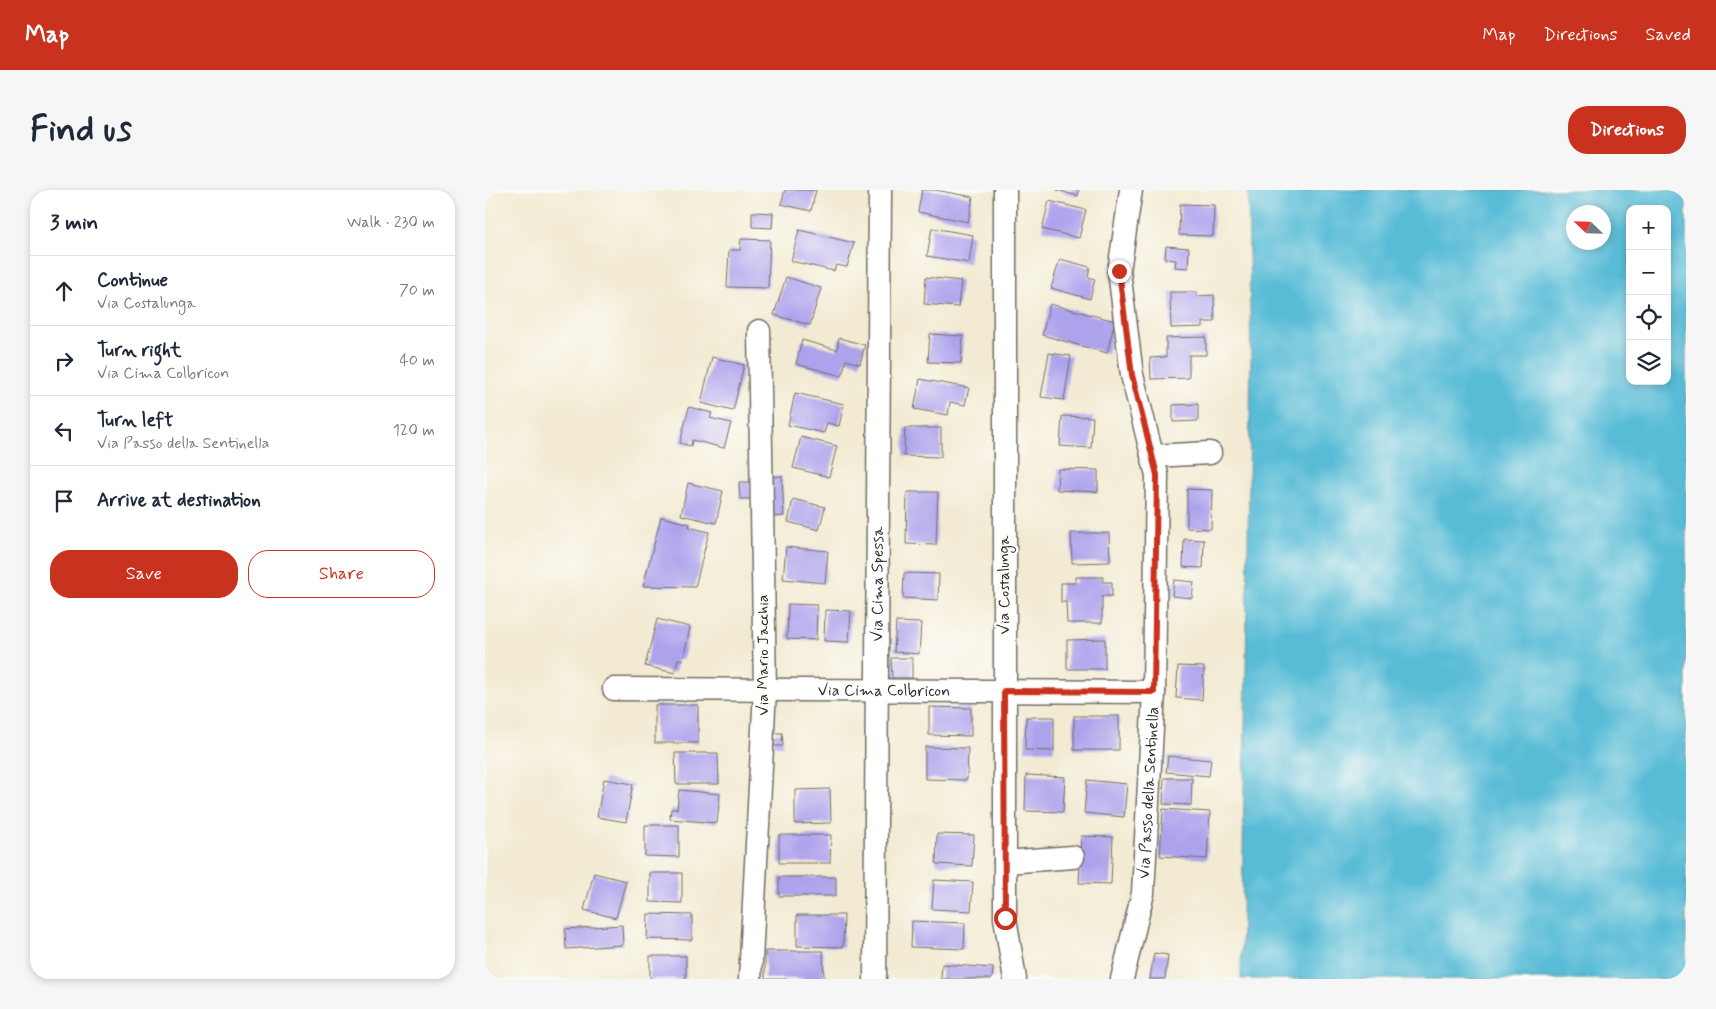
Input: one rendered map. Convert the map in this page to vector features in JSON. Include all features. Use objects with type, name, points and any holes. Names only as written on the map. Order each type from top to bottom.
[{"type":"street","name":"Via Cima Spessa","points":[[875,979],[879,190]]},
{"type":"street","name":"Via Costalunga","points":[[1005,190],[1005,918],[1015,979]]},
{"type":"street","name":"Via Passo della Sentinella","points":[[1122,979],[1143,893],[1154,692],[1157,475],[1132,375],[1119,271],[1131,190]]},
{"type":"street","name":"Via Mario Jacchia","points":[[750,979],[765,690],[759,331]]},
{"type":"street","points":[[1152,456],[1210,453]]},
{"type":"street","name":"Via Cima Colbricon","points":[[614,689],[1154,692]]},
{"type":"street","points":[[1005,862],[1073,856]]},
{"type":"water","points":[[1248,190],[1686,190],[1686,979],[1241,979],[1251,358]]},
{"type":"building","points":[[785,190],[816,190],[811,211],[781,204]]},
{"type":"building","points":[[922,190],[935,190],[973,197],[968,222],[918,212]]},
{"type":"building","points":[[1057,190],[1079,190],[1078,196]]},
{"type":"building","points":[[1049,201],[1086,210],[1079,238],[1042,229]]},
{"type":"building","points":[[1180,204],[1214,205],[1213,236],[1179,235]]},
{"type":"building","points":[[752,212],[773,213],[772,228],[752,227]]},
{"type":"building","points":[[932,228],[973,235],[969,263],[927,256]]},
{"type":"building","points":[[799,230],[854,243],[847,267],[836,265],[834,271],[791,261]]},
{"type":"building","points":[[741,239],[770,240],[768,288],[727,287],[729,250],[740,250]]},
{"type":"building","points":[[1166,246],[1189,248],[1188,268],[1175,267],[1176,260],[1165,259]]},
{"type":"building","points":[[1060,259],[1090,267],[1088,277],[1095,279],[1090,299],[1051,288]]},
{"type":"building","points":[[786,277],[821,288],[810,325],[774,315]]},
{"type":"building","points":[[926,277],[961,281],[958,307],[924,304]]},
{"type":"building","points":[[1170,292],[1197,292],[1197,296],[1214,295],[1215,322],[1203,322],[1203,327],[1171,328]]},
{"type":"building","points":[[1050,304],[1115,321],[1107,353],[1042,335]]},
{"type":"building","points":[[930,334],[963,336],[961,363],[928,362]]},
{"type":"building","points":[[1206,337],[1206,355],[1189,355],[1189,378],[1151,379],[1150,358],[1166,357],[1166,338]]},
{"type":"building","points":[[839,338],[865,345],[860,364],[846,360],[842,376],[796,364],[802,340],[837,350]]},
{"type":"building","points":[[1049,353],[1071,356],[1064,400],[1041,397]]},
{"type":"building","points":[[712,357],[744,365],[733,411],[701,403]]},
{"type":"building","points":[[920,379],[969,388],[965,405],[950,402],[948,415],[914,409]]},
{"type":"building","points":[[795,393],[844,404],[839,426],[827,423],[824,433],[788,425]]},
{"type":"building","points":[[1198,404],[1198,421],[1173,422],[1173,405]]},
{"type":"building","points":[[689,407],[712,413],[710,418],[731,423],[724,448],[692,440],[691,446],[680,443]]},
{"type":"building","points":[[1062,416],[1093,417],[1091,448],[1060,446]]},
{"type":"building","points":[[905,428],[941,428],[941,457],[904,456]]},
{"type":"building","points":[[801,437],[837,446],[829,477],[793,468]]},
{"type":"building","points":[[1058,469],[1098,470],[1098,492],[1057,490]]},
{"type":"building","points":[[782,476],[784,516],[771,517],[768,477]]},
{"type":"building","points":[[739,482],[750,482],[751,499],[740,499]]},
{"type":"building","points":[[688,483],[723,491],[716,523],[681,515]]},
{"type":"building","points":[[1187,489],[1212,490],[1211,529],[1187,528]]},
{"type":"building","points":[[907,492],[938,492],[936,545],[906,544]]},
{"type":"building","points":[[793,499],[825,507],[819,530],[788,522]]},
{"type":"building","points":[[661,517],[690,524],[689,527],[709,532],[695,587],[643,586]]},
{"type":"building","points":[[1071,533],[1109,533],[1110,562],[1072,563]]},
{"type":"building","points":[[1184,539],[1204,540],[1203,568],[1183,567]]},
{"type":"building","points":[[786,547],[828,551],[825,583],[783,579]]},
{"type":"building","points":[[904,573],[939,574],[938,600],[903,598]]},
{"type":"building","points":[[1076,577],[1103,577],[1103,582],[1112,582],[1112,596],[1102,596],[1102,623],[1067,623],[1066,602],[1061,602],[1061,583],[1076,583]]},
{"type":"building","points":[[1174,580],[1194,582],[1192,598],[1172,596]]},
{"type":"building","points":[[788,604],[817,605],[816,640],[787,639]]},
{"type":"building","points":[[825,610],[851,611],[849,642],[824,641]]},
{"type":"building","points":[[657,619],[690,627],[683,660],[678,659],[675,673],[645,666]]},
{"type":"building","points":[[896,622],[921,623],[919,654],[894,652]]},
{"type":"building","points":[[1105,639],[1105,669],[1067,669],[1067,640]]},
{"type":"building","points":[[891,658],[912,658],[912,678],[892,678]]},
{"type":"building","points":[[1178,666],[1204,667],[1202,700],[1176,698]]},
{"type":"building","points":[[655,705],[698,705],[698,743],[655,743]]},
{"type":"building","points":[[929,707],[971,708],[971,736],[929,735]]},
{"type":"building","points":[[1074,716],[1119,716],[1119,750],[1074,750]]},
{"type":"building","points":[[1026,717],[1054,717],[1054,751],[1025,750]]},
{"type":"building","points":[[774,733],[782,733],[783,746],[774,746]]},
{"type":"building","points":[[925,747],[968,748],[967,780],[925,779]]},
{"type":"building","points":[[675,753],[718,753],[719,784],[676,784]]},
{"type":"building","points":[[1168,756],[1211,760],[1209,776],[1166,772]]},
{"type":"building","points":[[1026,775],[1065,777],[1063,812],[1025,811]]},
{"type":"building","points":[[1164,778],[1192,778],[1191,805],[1163,804]]},
{"type":"building","points":[[604,779],[633,784],[626,822],[597,817]]},
{"type":"building","points":[[1087,780],[1127,784],[1124,817],[1084,813]]},
{"type":"building","points":[[830,789],[831,823],[795,824],[795,790]]},
{"type":"building","points":[[679,790],[720,794],[717,823],[670,819],[671,809],[677,809]]},
{"type":"building","points":[[1163,809],[1210,812],[1207,859],[1160,856]]},
{"type":"building","points":[[645,825],[679,825],[679,857],[645,856]]},
{"type":"building","points":[[937,834],[974,835],[972,866],[936,864]]},
{"type":"building","points":[[779,835],[831,835],[830,863],[779,863]]},
{"type":"building","points":[[1081,836],[1113,837],[1111,884],[1079,883]]},
{"type":"building","points":[[594,873],[626,881],[616,918],[584,910]]},
{"type":"building","points":[[650,873],[682,873],[682,903],[650,902]]},
{"type":"building","points":[[779,877],[836,877],[836,896],[779,896]]},
{"type":"building","points":[[934,880],[973,882],[971,911],[932,909]]},
{"type":"building","points":[[648,914],[692,915],[692,940],[647,939]]},
{"type":"building","points":[[797,915],[844,915],[843,947],[797,946]]},
{"type":"building","points":[[912,921],[965,923],[964,949],[911,947]]},
{"type":"building","points":[[622,925],[623,945],[566,949],[565,929]]},
{"type":"building","points":[[765,951],[823,951],[824,979],[765,979]]},
{"type":"building","points":[[1154,953],[1168,955],[1165,979],[1150,979]]},
{"type":"building","points":[[650,956],[686,956],[686,979],[650,979]]},
{"type":"building","points":[[942,964],[993,968],[992,979],[941,979]]},
{"type":"route","points":[[1005,918],[1004,691],[1154,692],[1157,475],[1132,375],[1119,271]]}]
